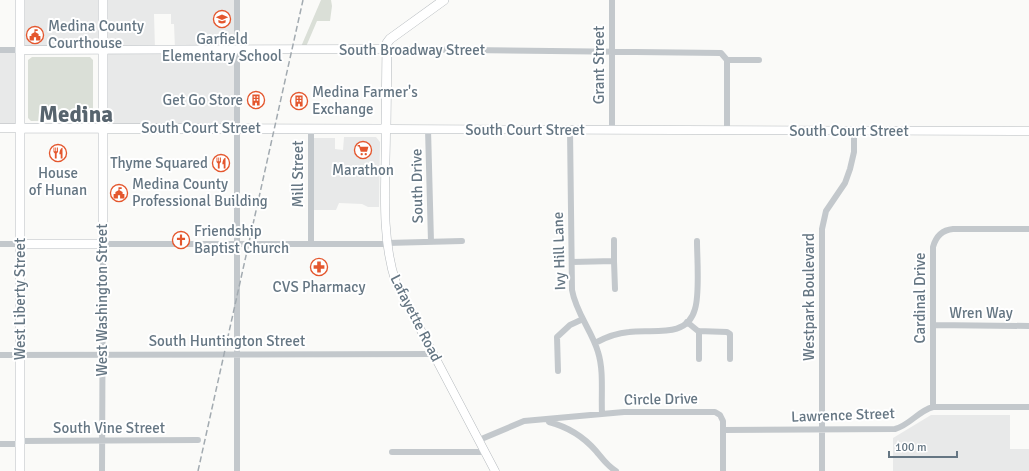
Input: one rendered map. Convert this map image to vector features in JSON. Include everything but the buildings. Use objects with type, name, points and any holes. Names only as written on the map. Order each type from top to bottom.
[{"type":"highway","name":"West Liberty Street","points":[[20,0],[20,471]]},
{"type":"highway","name":"West Washington Street","points":[[103,0],[103,244]]},
{"type":"highway","points":[[386,129],[387,43],[390,39],[444,0]]},
{"type":"highway","name":"South Court Street","points":[[20,128],[386,129]]},
{"type":"highway","points":[[20,244],[103,244]]},
{"type":"main road","name":"South Broadway Street","points":[[21,50],[386,49]]},
{"type":"main road","points":[[0,128],[20,128]]},
{"type":"main road","name":"South Court Street","points":[[386,129],[1029,131]]},
{"type":"main road","name":"Lafayette Road","points":[[386,129],[387,243],[396,283],[495,471]]},
{"type":"street","points":[[236,0],[237,471]]},
{"type":"street","name":"Grant Street","points":[[612,0],[612,130]]},
{"type":"street","name":"South Broadway Street","points":[[386,49],[721,53],[726,60]]},
{"type":"street","points":[[0,50],[21,50]]},
{"type":"street","points":[[727,130],[726,60],[759,60]]},
{"type":"street","name":"Mill Street","points":[[311,129],[311,244]]},
{"type":"street","name":"South Drive","points":[[428,129],[431,242]]},
{"type":"street","name":"Ivy Hill Lane","points":[[570,130],[574,298],[582,319],[595,343],[601,365],[602,414]]},
{"type":"street","name":"Westpark Boulevard","points":[[822,471],[822,229],[826,212],[845,183],[850,169],[854,152],[854,131]]},
{"type":"street","name":"Cardinal Drive","points":[[933,407],[933,247],[940,234],[953,229],[1029,229]]},
{"type":"street","points":[[614,240],[614,289]]},
{"type":"street","points":[[103,244],[311,244],[462,241]]},
{"type":"street","points":[[595,343],[615,334],[671,331],[687,322],[693,314],[697,303],[697,241]]},
{"type":"street","points":[[0,244],[20,244]]},
{"type":"street","name":"West Washington Street","points":[[102,471],[103,244]]},
{"type":"street","points":[[572,262],[614,261]]},
{"type":"street","points":[[558,371],[557,336],[570,325],[582,319]]},
{"type":"street","points":[[687,322],[699,332],[727,332],[730,334],[730,359]]},
{"type":"street","name":"Wren Way","points":[[933,325],[1029,326]]},
{"type":"street","points":[[699,332],[699,358]]},
{"type":"street","name":"South Huntington Street","points":[[0,355],[434,354]]},
{"type":"street","name":"Lawrence Street","points":[[723,430],[895,429],[906,425],[921,412],[933,407],[1029,407]]},
{"type":"street","name":"Circle Drive","points":[[480,440],[514,424],[524,421],[602,414],[715,412],[722,418],[723,471]]},
{"type":"street","name":"Circle Drive","points":[[544,420],[567,426],[591,445],[608,465],[616,471]]},
{"type":"street","name":"South Vine Street","points":[[0,444],[20,442],[198,440]]},
{"type":"street","points":[[392,452],[485,452]]},
{"type":"shaded area","points":[[20,0],[237,0],[237,128],[103,128],[103,50],[21,50],[20,128],[0,128],[0,50],[21,49]],"holes":[[[154,14],[171,14],[171,24],[174,24],[175,49],[155,49]]]},
{"type":"shaded area","points":[[321,0],[331,0],[332,6],[330,21],[317,21],[305,49],[300,49]]},
{"type":"shaded area","points":[[32,57],[90,57],[93,60],[93,118],[90,120],[31,121],[28,118],[28,60]]},
{"type":"shaded area","points":[[344,137],[376,137],[380,142],[379,207],[368,207],[362,204],[339,203],[336,210],[314,210],[314,138],[335,138],[335,149],[343,150]]},
{"type":"shaded area","points":[[931,415],[1010,415],[1010,449],[1029,449],[1029,471],[893,471],[893,438]]},
{"type":"railway","points":[[198,471],[303,0]]},
{"type":"place","name":"Garfield Elementary School","points":[[222,19]]},
{"type":"place","name":"Medina County Courthouse","points":[[35,35]]},
{"type":"place","name":"Get Go Store","points":[[256,100]]},
{"type":"place","name":"Medina Farmer's Exchange","points":[[299,101]]},
{"type":"place","name":"Marathon","points":[[363,150]]},
{"type":"place","name":"House of Hunan","points":[[58,153]]},
{"type":"place","name":"Thyme Squared","points":[[221,163]]},
{"type":"place","name":"Medina County Professional Building","points":[[119,193]]},
{"type":"place","name":"Friendship Baptist Church","points":[[181,240]]},
{"type":"place","name":"CVS Pharmacy","points":[[319,267]]},
{"type":"district","name":"Medina","points":[[76,114]]}]
